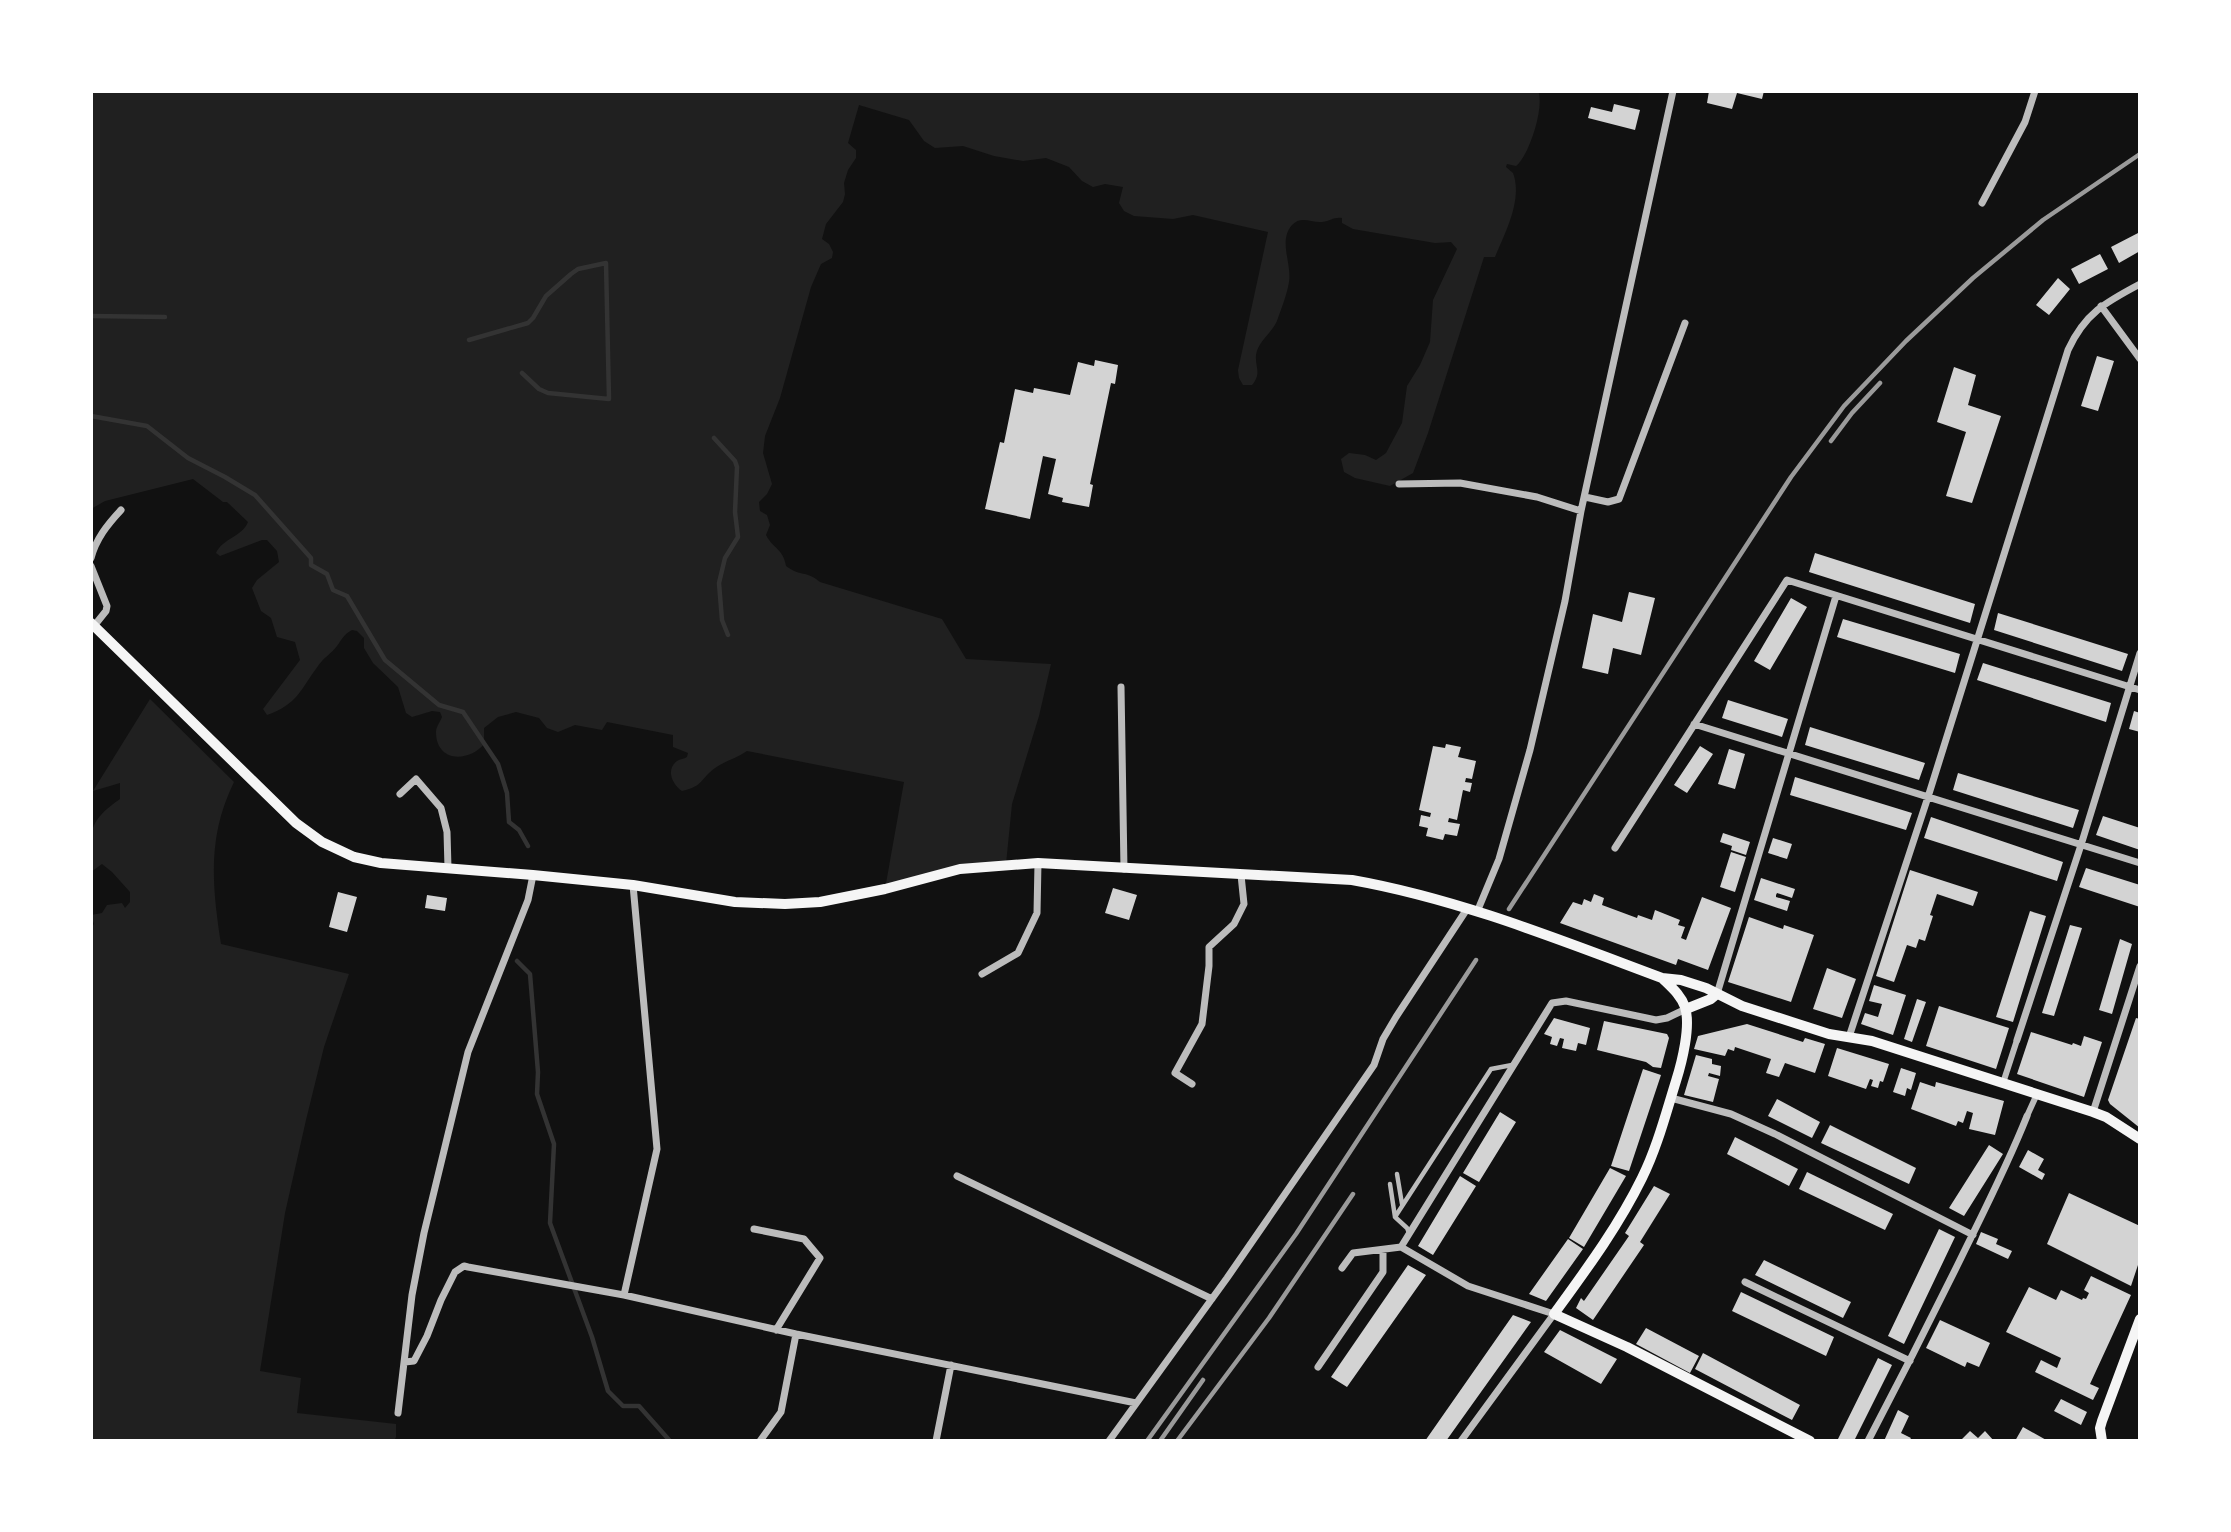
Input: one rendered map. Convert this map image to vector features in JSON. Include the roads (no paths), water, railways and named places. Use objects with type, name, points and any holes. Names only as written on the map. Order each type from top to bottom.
[{"type":"main road","points":[[93,625],[296,823],[322,842],[354,857],[381,863],[633,885],[735,902],[785,904],[820,902],[885,889],[960,869],[1038,863],[1352,880],[1385,886],[1472,910],[1662,978],[1681,980],[1742,1006],[1829,1034],[1872,1041],[2093,1112],[2106,1117],[2140,1139]]},
{"type":"main road","points":[[1662,978],[1678,993],[1686,1009],[1683,1058],[1671,1098],[1637,1188],[1601,1249],[1554,1314],[1627,1347],[1810,1441]]},
{"type":"main road","points":[[1686,1009],[1717,994]]},
{"type":"main road","points":[[2102,1441],[2102,1421],[2140,1319]]},
{"type":"street","points":[[1109,1441],[1212,1299],[1374,1065],[1383,1039],[1396,1017],[1472,910],[1499,859],[1527,762],[1565,601],[1581,511],[1674,91]]},
{"type":"street","points":[[1982,203],[2025,122],[2035,91]]},
{"type":"street","points":[[1849,1037],[1928,797],[2068,350],[2085,320],[2101,306],[2140,284]]},
{"type":"street","points":[[2101,306],[2140,359]]},
{"type":"street","points":[[1585,497],[1608,502],[1619,499],[1685,323]]},
{"type":"street","points":[[1399,484],[1460,483],[1537,497],[1581,511]]},
{"type":"street","points":[[91,558],[103,530],[121,510]]},
{"type":"street","points":[[91,566],[107,606],[106,611],[93,625]]},
{"type":"street","points":[[1615,848],[1787,580],[2140,690]]},
{"type":"street","points":[[1717,994],[1836,596]]},
{"type":"street","points":[[2003,1083],[2140,653]]},
{"type":"street","points":[[1121,687],[1124,869]]},
{"type":"street","points":[[1695,724],[2140,863]]},
{"type":"street","points":[[400,794],[416,779],[440,808],[447,832],[448,868]]},
{"type":"street","points":[[982,974],[1018,953],[1037,913],[1038,863]]},
{"type":"street","points":[[398,1413],[412,1295],[424,1233],[468,1052],[527,900],[533,875]]},
{"type":"street","points":[[1192,1084],[1175,1073],[1202,1024],[1209,947],[1234,924],[1244,904],[1241,875]]},
{"type":"street","points":[[624,1295],[657,1149],[633,885]]},
{"type":"street","points":[[2093,1112],[2140,966]]},
{"type":"street","points":[[1401,1247],[1552,1003],[1566,1001],[1656,1020],[1686,1009]]},
{"type":"street","points":[[1868,1441],[2013,1153],[2037,1094]]},
{"type":"street","points":[[1671,1098],[1731,1114],[1973,1235]]},
{"type":"street","points":[[957,1176],[1212,1299]]},
{"type":"street","points":[[754,1229],[804,1240],[820,1258],[776,1330]]},
{"type":"street","points":[[1342,1268],[1353,1253],[1401,1247],[1468,1286],[1554,1314],[1462,1441]]},
{"type":"street","points":[[1318,1367],[1383,1272],[1383,1251]]},
{"type":"street","points":[[405,1362],[414,1361],[450,1279],[454,1272],[464,1266],[624,1295],[776,1330],[1136,1403]]},
{"type":"street","points":[[1745,1282],[1910,1362]]},
{"type":"street","points":[[760,1441],[781,1412],[796,1334]]},
{"type":"street","points":[[936,1441],[950,1365]]},
{"type":"lane","points":[[1395,1217],[1491,1069],[1516,1063]]},
{"type":"lane","points":[[1397,1174],[1402,1205]]},
{"type":"lane","points":[[1390,1184],[1395,1217],[1409,1233]]},
{"type":"waterway","points":[[469,340],[528,323],[546,296],[571,274],[578,269],[606,263],[609,399],[548,393],[539,389],[522,373]]},
{"type":"waterway","points":[[91,316],[165,317]]},
{"type":"waterway","points":[[91,416],[147,426],[188,458],[255,495],[311,558],[311,565],[327,574],[333,590],[347,596],[385,660],[439,705],[463,712],[498,764],[507,793],[509,822],[519,830],[528,846]]},
{"type":"waterway","points":[[714,438],[735,461],[737,467],[735,512],[738,537],[725,558],[719,583],[722,620],[728,635]]},
{"type":"waterway","points":[[517,961],[530,974],[538,1072],[537,1094],[554,1144],[550,1223],[592,1337],[608,1391],[623,1406],[639,1406],[670,1441]]},
{"type":"railway","points":[[1509,909],[1791,477],[1844,406],[1906,341],[1973,278],[2043,220],[2140,154]]},
{"type":"railway","points":[[1831,441],[1880,383]]},
{"type":"railway","points":[[1147,1441],[1296,1234],[1476,960]]},
{"type":"railway","points":[[1177,1441],[1269,1318],[1353,1194]]},
{"type":"railway","points":[[1160,1441],[1203,1380]]}]
